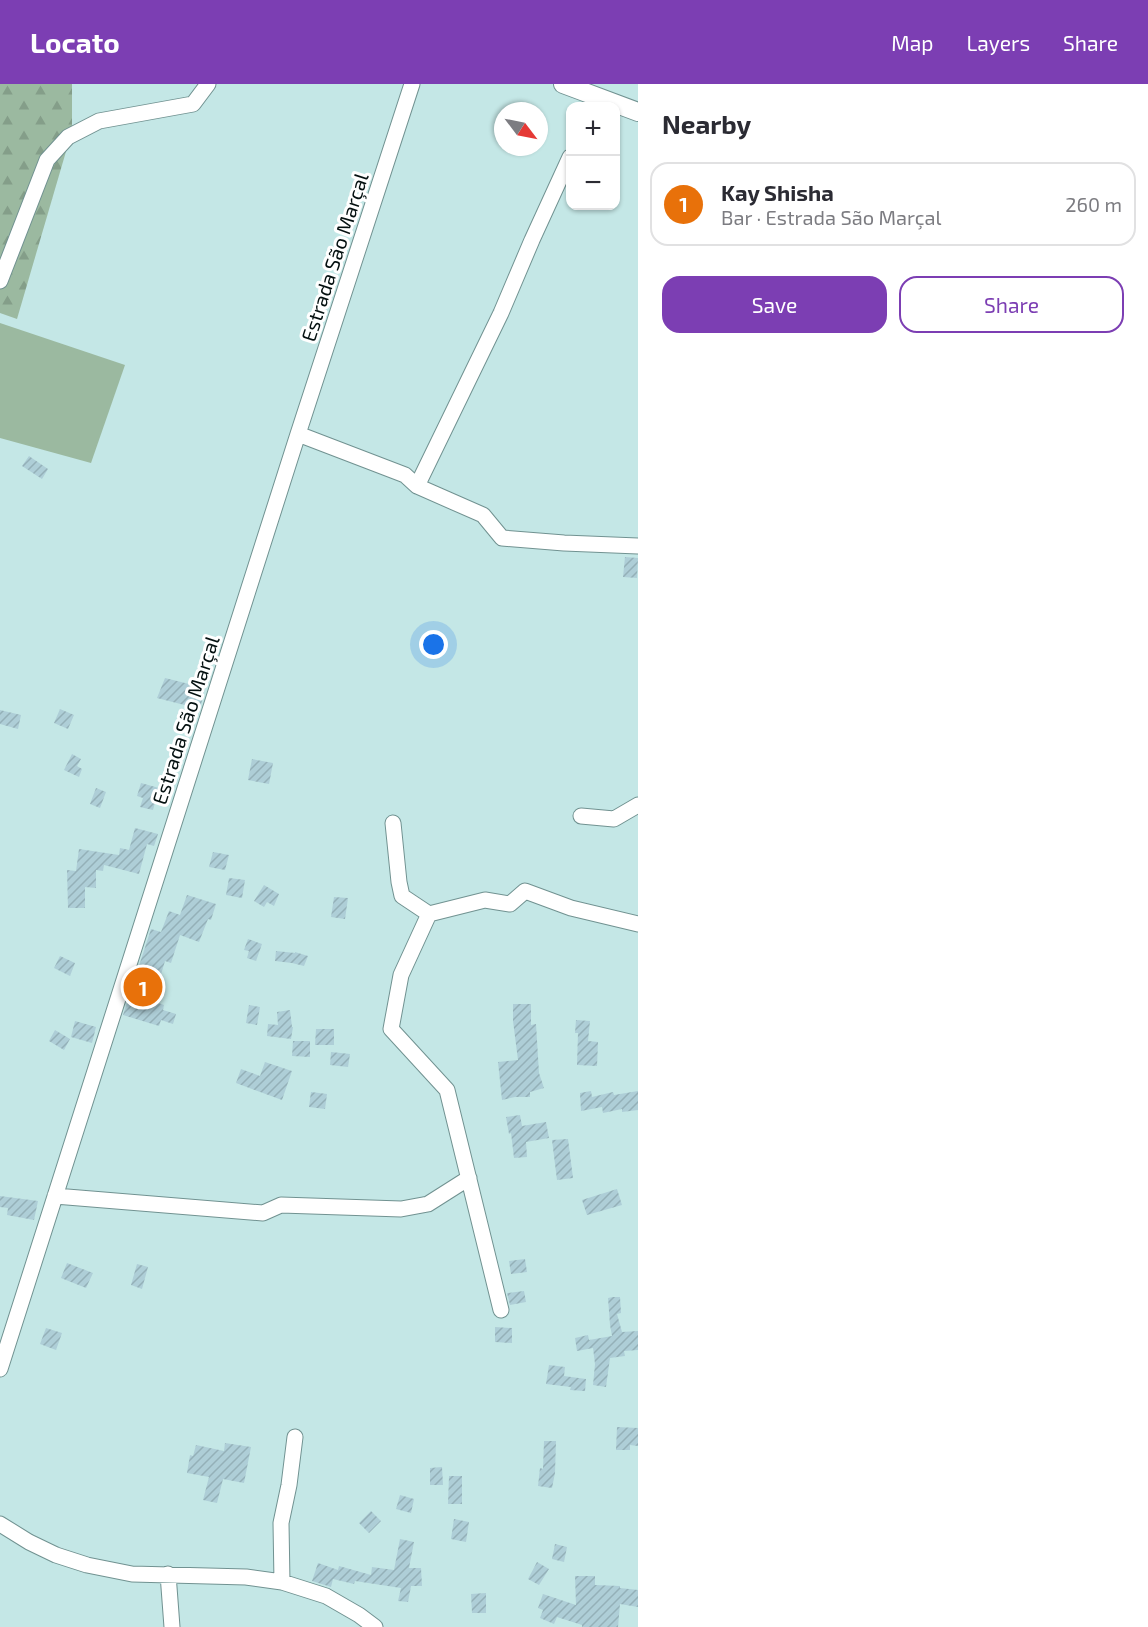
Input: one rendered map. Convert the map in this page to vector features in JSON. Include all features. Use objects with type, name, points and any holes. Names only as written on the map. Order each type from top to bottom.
[{"type":"main road","points":[[563,84],[594,102]]},
{"type":"main road","points":[[620,108],[638,112]]},
{"type":"street","points":[[0,281],[46,160],[68,137],[99,121],[193,104],[208,84]]},
{"type":"street","name":"Estrada São Marçal","points":[[0,1369],[412,84]]},
{"type":"street","points":[[417,486],[501,313],[566,166]]},
{"type":"street","points":[[298,434],[405,475],[417,486],[483,515],[502,538],[638,546]]},
{"type":"street","points":[[581,816],[614,819],[638,805]]},
{"type":"street","points":[[393,823],[402,896],[429,914],[485,900],[510,904],[525,891],[571,908],[638,924]]},
{"type":"street","points":[[429,914],[401,975],[391,1029],[447,1090],[501,1310]]},
{"type":"street","points":[[55,1196],[263,1213],[281,1205],[402,1209],[428,1204],[469,1178]]},
{"type":"street","points":[[282,1582],[281,1523],[295,1437]]},
{"type":"street","points":[[0,1524],[56,1555],[132,1574],[246,1577],[282,1582],[326,1596],[360,1615],[375,1627]]},
{"type":"street","points":[[168,1574],[172,1627]]},
{"type":"green space","points":[[0,84],[72,84],[72,131],[17,319],[0,313]]},
{"type":"green space","points":[[0,323],[125,365],[91,463],[0,438]]},
{"type":"building","points":[[29,456],[48,469],[42,479],[22,466]]},
{"type":"building","points":[[625,557],[638,558],[637,578],[623,577]]},
{"type":"building","points":[[165,678],[205,688],[200,709],[157,698]]},
{"type":"building","points":[[60,709],[74,715],[68,729],[54,723]]},
{"type":"building","points":[[0,710],[21,715],[18,729],[0,724]]},
{"type":"building","points":[[72,754],[81,759],[77,766],[82,769],[79,777],[64,770]]},
{"type":"building","points":[[252,759],[273,763],[269,784],[248,780]]},
{"type":"building","points":[[141,783],[159,788],[153,810],[140,807],[143,798],[137,796]]},
{"type":"building","points":[[96,788],[106,792],[100,808],[90,804]]},
{"type":"building","points":[[135,828],[158,834],[154,846],[147,844],[139,874],[104,865],[103,871],[96,870],[96,888],[85,887],[85,908],[68,908],[67,870],[76,871],[79,849],[119,855],[120,848],[129,850]]},
{"type":"building","points":[[213,852],[229,855],[225,870],[209,867]]},
{"type":"building","points":[[229,878],[245,880],[242,898],[226,895]]},
{"type":"building","points":[[264,885],[279,894],[274,906],[267,902],[264,907],[254,901]]},
{"type":"building","points":[[187,895],[216,904],[211,920],[208,919],[199,942],[180,935],[171,963],[165,961],[153,1001],[164,1005],[163,1010],[176,1014],[173,1024],[161,1020],[159,1026],[123,1015],[151,929],[161,932],[169,911],[180,915]]},
{"type":"building","points":[[334,897],[348,898],[345,919],[331,917]]},
{"type":"building","points":[[248,939],[262,944],[256,961],[247,958],[249,951],[244,950]]},
{"type":"building","points":[[276,951],[295,952],[308,956],[304,966],[275,961]]},
{"type":"building","points":[[60,956],[75,963],[70,976],[54,968]]},
{"type":"building","points":[[513,1004],[531,1004],[531,1025],[536,1024],[539,1073],[544,1088],[530,1092],[530,1097],[502,1100],[498,1062],[518,1060]]},
{"type":"building","points":[[249,1005],[260,1007],[257,1025],[246,1023]]},
{"type":"building","points":[[290,1010],[293,1027],[291,1039],[267,1036],[268,1024],[278,1025],[277,1012]]},
{"type":"building","points":[[576,1020],[590,1021],[588,1041],[598,1042],[597,1066],[577,1065]]},
{"type":"building","points":[[75,1021],[96,1027],[92,1043],[71,1037]]},
{"type":"building","points":[[316,1029],[334,1029],[334,1045],[315,1045]]},
{"type":"building","points":[[55,1030],[70,1039],[64,1050],[49,1041]]},
{"type":"building","points":[[293,1041],[310,1041],[310,1057],[292,1056]]},
{"type":"building","points":[[331,1052],[350,1054],[348,1067],[330,1065]]},
{"type":"building","points":[[265,1062],[292,1071],[282,1100],[236,1083],[241,1069],[260,1076]]},
{"type":"building","points":[[591,1091],[592,1097],[613,1092],[614,1095],[638,1091],[638,1110],[622,1112],[622,1109],[603,1113],[602,1107],[581,1111],[580,1093]]},
{"type":"building","points":[[311,1092],[327,1094],[325,1109],[309,1107]]},
{"type":"building","points":[[520,1115],[522,1126],[546,1122],[549,1138],[526,1142],[527,1157],[514,1158],[511,1133],[509,1134],[506,1117]]},
{"type":"building","points":[[568,1139],[573,1178],[557,1180],[552,1140]]},
{"type":"building","points":[[617,1189],[622,1205],[587,1215],[582,1200]]},
{"type":"building","points":[[0,1196],[38,1201],[34,1220],[7,1215],[8,1208],[0,1207]]},
{"type":"building","points":[[525,1259],[527,1272],[511,1274],[509,1261]]},
{"type":"building","points":[[67,1263],[93,1273],[86,1288],[61,1278]]},
{"type":"building","points":[[137,1264],[148,1267],[142,1289],[131,1285]]},
{"type":"building","points":[[524,1291],[526,1302],[510,1305],[507,1293]]},
{"type":"building","points":[[620,1297],[621,1313],[617,1314],[622,1332],[638,1331],[638,1350],[624,1351],[625,1356],[610,1358],[606,1387],[593,1385],[595,1364],[593,1348],[577,1351],[575,1338],[588,1335],[589,1340],[612,1336],[608,1298]]},
{"type":"building","points":[[495,1327],[512,1328],[512,1343],[495,1342]]},
{"type":"building","points":[[46,1328],[62,1333],[56,1350],[40,1344]]},
{"type":"building","points":[[549,1365],[565,1367],[564,1376],[586,1379],[585,1391],[546,1384]]},
{"type":"building","points":[[617,1427],[638,1428],[638,1446],[630,1445],[630,1450],[616,1450]]},
{"type":"building","points":[[544,1441],[556,1441],[552,1488],[538,1486],[540,1468],[543,1469]]},
{"type":"building","points":[[225,1443],[251,1447],[244,1483],[223,1479],[217,1503],[203,1500],[209,1477],[187,1473],[190,1455],[193,1456],[196,1445],[224,1451]]},
{"type":"building","points":[[442,1467],[443,1485],[430,1485],[430,1468]]},
{"type":"building","points":[[449,1476],[462,1476],[462,1504],[448,1504]]},
{"type":"building","points":[[400,1495],[414,1499],[411,1513],[396,1509]]},
{"type":"building","points":[[371,1511],[381,1521],[369,1533],[359,1523]]},
{"type":"building","points":[[454,1519],[469,1522],[466,1542],[451,1539]]},
{"type":"building","points":[[400,1539],[414,1542],[409,1568],[421,1568],[422,1586],[411,1586],[408,1602],[398,1601],[401,1588],[355,1581],[354,1584],[333,1579],[331,1587],[312,1581],[318,1563],[338,1570],[339,1566],[371,1575],[372,1567],[394,1570]]},
{"type":"building","points":[[555,1544],[567,1547],[564,1562],[552,1559]]},
{"type":"building","points":[[537,1562],[549,1569],[539,1585],[528,1579]]},
{"type":"building","points":[[575,1576],[595,1576],[595,1585],[620,1586],[620,1588],[638,1590],[638,1607],[620,1604],[618,1627],[582,1627],[582,1625],[557,1617],[554,1624],[540,1618],[543,1610],[538,1608],[543,1594],[576,1605]]},
{"type":"building","points":[[486,1593],[486,1613],[472,1613],[471,1594]]},
{"type":"place","name":"Kay Shisha","points":[[143,987]]}]
